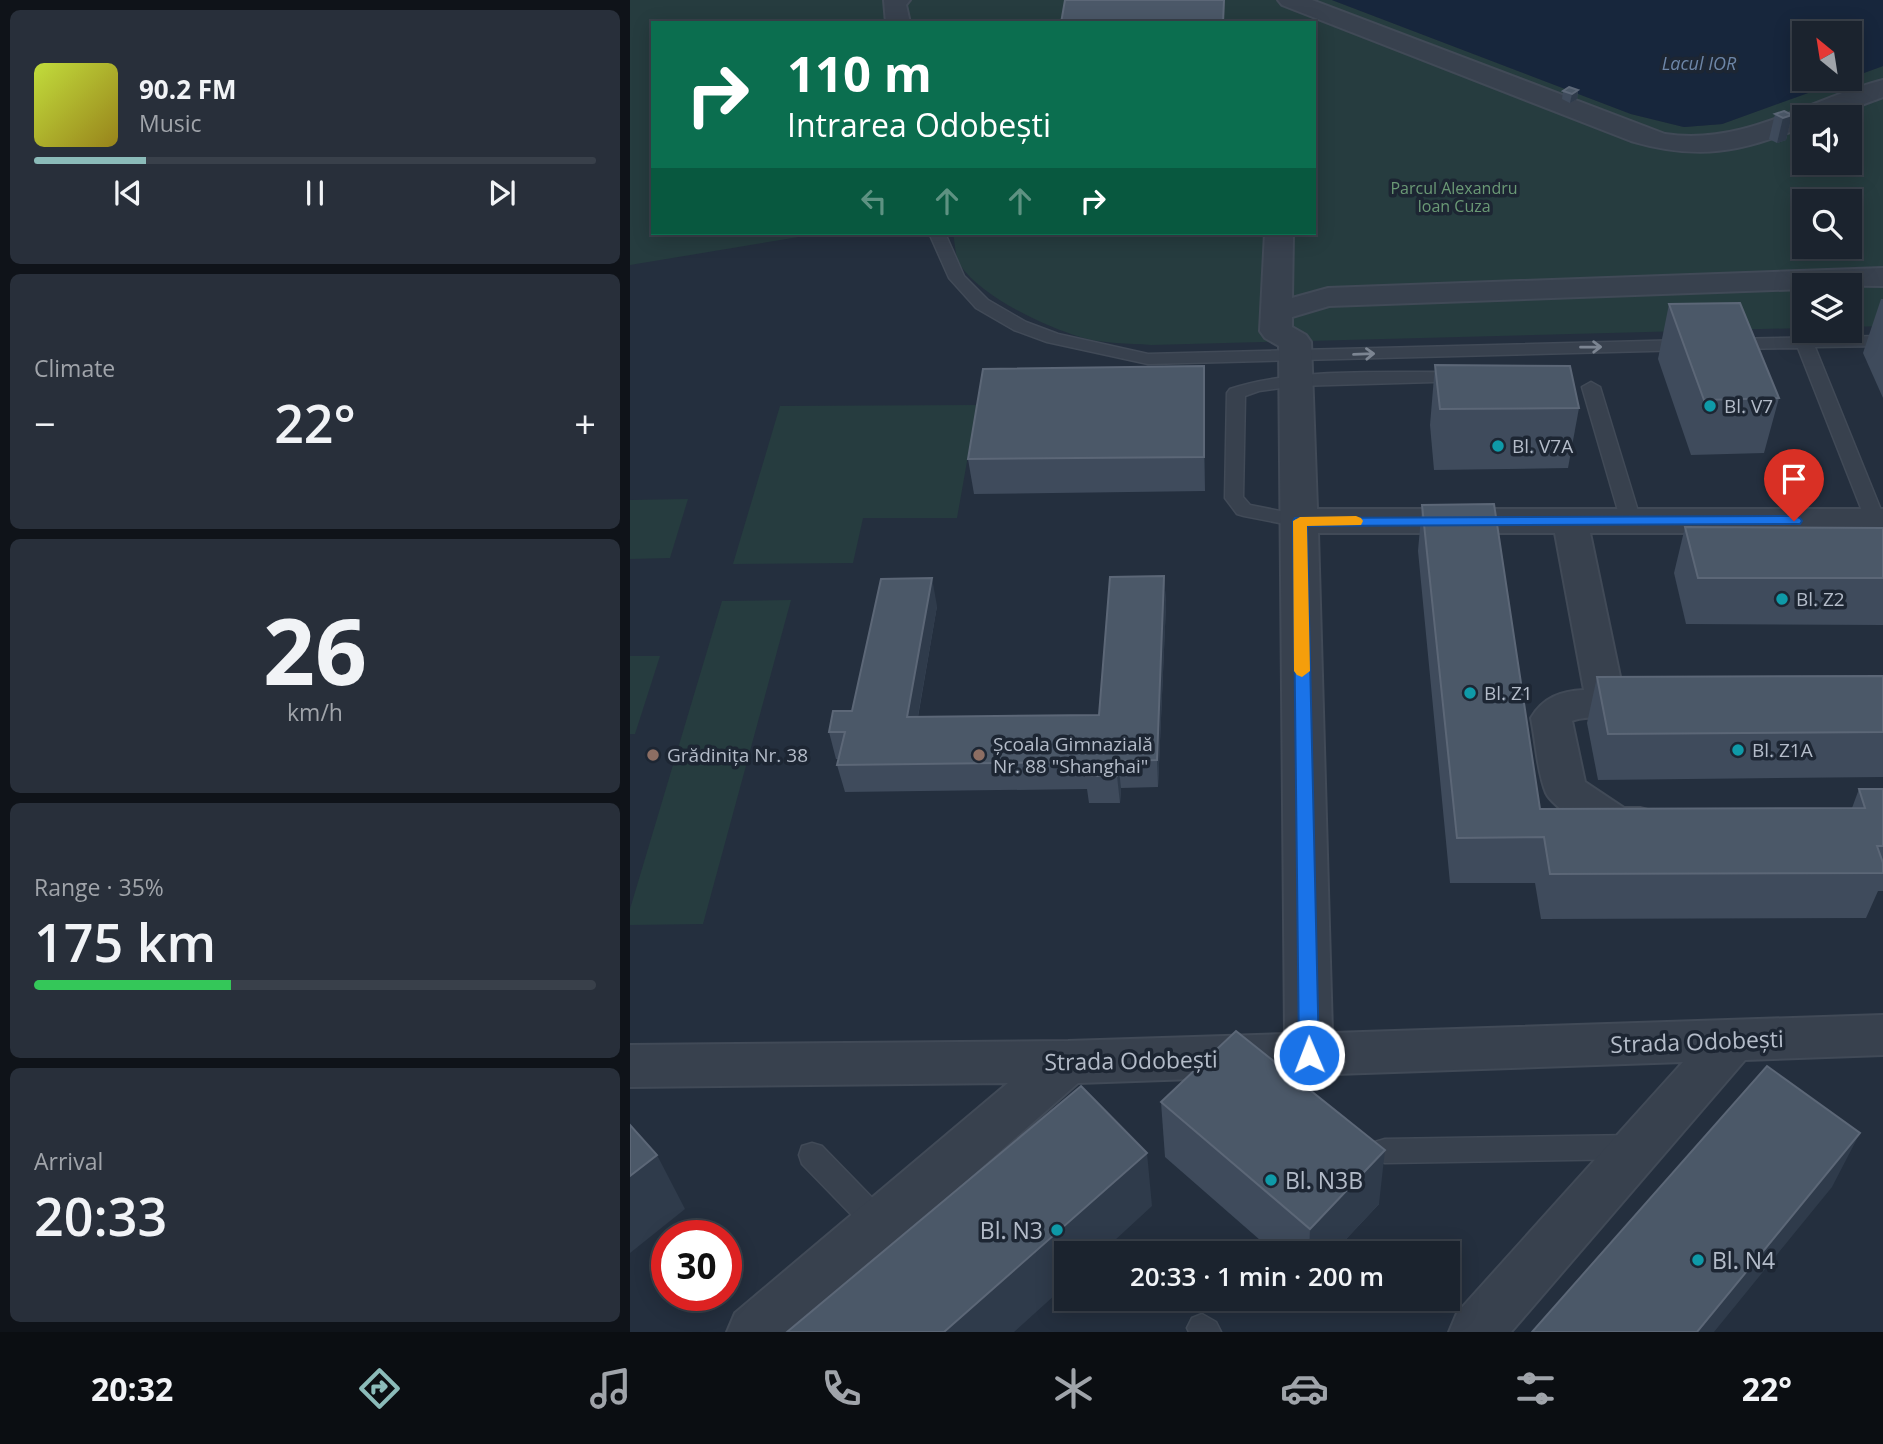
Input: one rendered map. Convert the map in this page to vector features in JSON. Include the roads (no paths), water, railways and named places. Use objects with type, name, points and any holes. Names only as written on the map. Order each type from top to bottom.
[{"type":"street","points":[[898,0],[894,2],[898,21]]},
{"type":"street","points":[[1279,5],[1674,145],[1734,143],[1792,122]]},
{"type":"street","points":[[1837,105],[1883,88]]},
{"type":"street","points":[[1279,235],[1276,331],[1296,360],[1309,1055]]},
{"type":"street","points":[[1278,311],[1328,297],[1883,277]]},
{"type":"street","points":[[1300,521],[1880,521]]},
{"type":"street","points":[[1570,521],[1606,705]]},
{"type":"street","points":[[1661,705],[1564,706],[1556,710],[1550,718],[1566,791],[1617,824],[1673,824]]},
{"type":"street","name":"Strada Odobești","points":[[630,1066],[1068,1062],[1883,1035]]},
{"type":"street","points":[[1476,1332],[1733,1040]]},
{"type":"street","points":[[754,1332],[1068,1062]]},
{"type":"lane","points":[[938,235],[957,278],[982,304],[1020,326],[1053,338],[1148,359],[1508,358],[1792,343]]},
{"type":"lane","points":[[1862,341],[1883,341]]},
{"type":"lane","points":[[1804,343],[1880,521]]},
{"type":"lane","points":[[1300,521],[1244,510],[1234,498],[1236,393],[1256,386],[1296,360],[1484,377]]},
{"type":"lane","points":[[1591,387],[1631,521]]},
{"type":"lane","points":[[1385,1152],[1638,1147]]},
{"type":"lane","points":[[812,1156],[879,1224]]},
{"type":"water","name":"Lacul IOR","points":[[1332,0],[1883,0],[1883,66],[1862,74],[1862,21],[1792,21],[1792,91],[1814,91],[1722,124],[1684,127],[1631,114]]},
{"type":"place","name":"Bl. V7","points":[[1710,406]]},
{"type":"place","name":"Bl. V7A","points":[[1498,446]]},
{"type":"place","name":"Bl. Z2","points":[[1782,599]]},
{"type":"place","name":"Bl. Z1","points":[[1470,693]]},
{"type":"place","name":"Bl. Z1A","points":[[1738,750]]},
{"type":"place","name":"Grădinița Nr. 38","points":[[653,755]]},
{"type":"place","name":"Școala Gimnazială Nr. 88 \"Shanghai\"","points":[[979,755]]},
{"type":"place","name":"Bl. N3B","points":[[1271,1180]]},
{"type":"place","name":"Bl. N3","points":[[1057,1230]]},
{"type":"place","name":"Bl. N4","points":[[1698,1260]]},
{"type":"park label","name":"Parcul Alexandru Ioan Cuza","points":[[1454,197]]}]
